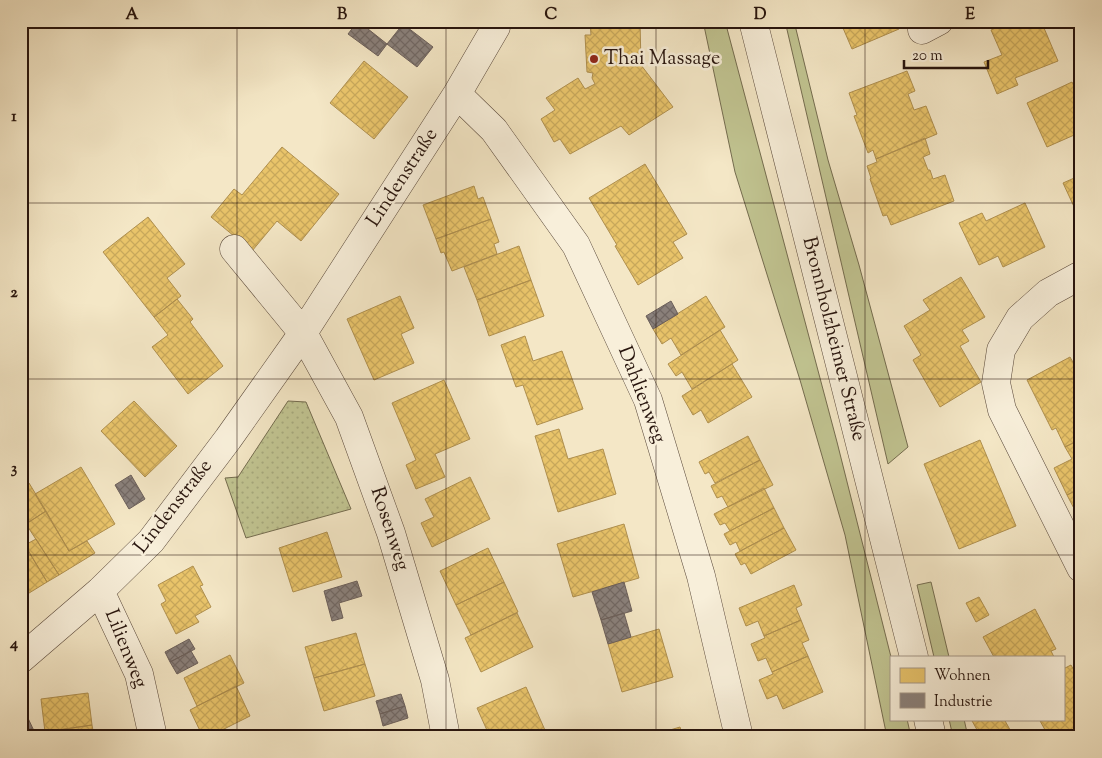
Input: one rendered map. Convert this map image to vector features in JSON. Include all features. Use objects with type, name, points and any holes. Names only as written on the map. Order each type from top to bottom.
[{"type":"street","name":"Lindenstraße","points":[[21,659],[100,591],[150,541],[228,439],[303,332],[457,94],[496,27],[497,21]]},
{"type":"street","name":"Bronnholzheimer Straße","points":[[753,21],[914,656]]},
{"type":"street","name":"Dahlienweg","points":[[457,94],[494,130],[576,245],[648,400],[701,576],[739,737]]},
{"type":"street","points":[[234,249],[303,332]]},
{"type":"street","points":[[1081,275],[1048,294],[1020,318],[1001,350],[996,383],[1002,410],[1081,568]]},
{"type":"street","name":"Rosenweg","points":[[303,332],[349,417],[392,533],[435,680],[446,737]]},
{"type":"street","name":"Lilienweg","points":[[100,591],[139,674],[153,737]]},
{"type":"street","points":[[928,720],[932,737]]},
{"type":"green space","points":[[703,21],[725,21],[837,442],[891,656],[890,720],[907,720],[911,737],[887,737],[845,535],[800,380],[735,172]]},
{"type":"green space","points":[[785,21],[794,21],[828,160],[859,265],[908,447],[888,464]]},
{"type":"green space","points":[[288,401],[306,402],[351,509],[246,538],[225,478],[238,477]]},
{"type":"green space","points":[[931,582],[949,656],[934,656],[917,585]]},
{"type":"green space","points":[[949,720],[964,720],[968,737],[953,737]]},
{"type":"building: Wohnen","points":[[21,21],[34,21],[26,32],[21,28]]},
{"type":"building: Wohnen","points":[[590,21],[640,21],[641,65],[673,107],[629,135],[621,126],[570,154],[560,139],[554,142],[541,119],[555,110],[546,98],[578,78],[585,89],[595,84],[592,78],[593,73],[587,72],[585,35],[591,35]]},
{"type":"building: Wohnen","points":[[840,21],[896,21],[899,29],[852,49]]},
{"type":"building: Wohnen","points":[[1012,21],[1041,21],[1058,61],[1015,78],[1018,85],[997,94],[984,62],[1002,55],[991,30]]},
{"type":"building: Wohnen","points":[[364,61],[408,97],[374,139],[330,103]]},
{"type":"building: Wohnen","points":[[907,71],[915,91],[908,94],[914,110],[926,106],[937,134],[876,159],[873,150],[868,153],[854,116],[857,115],[849,93]]},
{"type":"building: Wohnen","points":[[1072,82],[1081,100],[1081,132],[1047,147],[1027,103]]},
{"type":"building: Wohnen","points":[[925,138],[930,154],[923,157],[928,170],[930,170],[933,179],[945,175],[954,201],[891,225],[887,215],[883,216],[867,166],[877,162],[876,159]]},
{"type":"building: Wohnen","points":[[282,147],[339,194],[301,241],[277,221],[252,251],[211,217],[234,189],[242,195]]},
{"type":"building: Wohnen","points":[[645,164],[687,234],[673,242],[683,258],[638,285],[589,198]]},
{"type":"building: Wohnen","points":[[1081,175],[1081,209],[1076,211],[1063,183]]},
{"type":"building: Wohnen","points":[[474,186],[478,199],[483,197],[491,219],[436,239],[423,205]]},
{"type":"building: Wohnen","points":[[1025,203],[1045,247],[1003,267],[998,256],[979,265],[959,223],[982,213],[986,221]]},
{"type":"building: Wohnen","points":[[148,217],[185,264],[167,278],[181,296],[154,317],[103,252]]},
{"type":"building: Wohnen","points":[[491,219],[499,242],[494,244],[497,254],[452,271],[444,252],[441,253],[436,239]]},
{"type":"building: Wohnen","points":[[519,246],[531,280],[477,300],[464,267]]},
{"type":"building: Wohnen","points":[[961,277],[985,317],[962,330],[969,341],[960,346],[981,382],[940,407],[913,360],[921,355],[904,326],[930,310],[923,300]]},
{"type":"building: Wohnen","points":[[531,280],[544,316],[489,336],[477,300]]},
{"type":"building: Wohnen","points":[[400,296],[414,328],[401,334],[414,363],[374,380],[347,319]]},
{"type":"building: Wohnen","points":[[706,296],[725,327],[681,355],[671,338],[662,344],[653,329]]},
{"type":"building: Wohnen","points":[[177,299],[193,319],[190,322],[223,366],[188,394],[152,347],[168,335],[154,317]]},
{"type":"building: Wohnen","points":[[720,330],[738,360],[692,389],[682,372],[676,376],[668,364]]},
{"type":"building: Wohnen","points":[[525,336],[533,361],[562,351],[583,409],[537,425],[523,385],[516,387],[501,345]]},
{"type":"building: Wohnen","points":[[1070,357],[1081,376],[1081,439],[1065,447],[1056,428],[1052,430],[1027,380]]},
{"type":"building: Wohnen","points":[[732,364],[752,397],[708,423],[701,410],[693,415],[682,396]]},
{"type":"building: Wohnen","points":[[444,380],[470,439],[435,454],[445,477],[416,489],[406,465],[416,460],[392,403]]},
{"type":"building: Wohnen","points":[[134,401],[177,446],[145,477],[101,431]]},
{"type":"building: Wohnen","points":[[559,429],[568,459],[603,449],[616,494],[558,512],[535,436]]},
{"type":"building: Wohnen","points":[[748,436],[760,460],[715,483],[709,472],[705,474],[699,462]]},
{"type":"building: Wohnen","points":[[1081,439],[1081,488],[1067,495],[1054,468],[1072,459],[1065,447]]},
{"type":"building: Wohnen","points":[[980,440],[1016,526],[959,549],[924,464]]},
{"type":"building: Wohnen","points":[[760,460],[773,485],[728,507],[722,496],[717,498],[711,486]]},
{"type":"building: Wohnen","points":[[81,467],[115,524],[69,551],[35,494]]},
{"type":"building: Wohnen","points":[[470,477],[490,519],[432,547],[421,523],[434,517],[425,499]]},
{"type":"building: Wohnen","points":[[29,483],[46,511],[21,527],[21,491]]},
{"type":"building: Wohnen","points":[[764,488],[774,508],[730,531],[725,523],[720,525],[714,514]]},
{"type":"building: Wohnen","points":[[1081,488],[1081,519],[1080,520],[1067,495]]},
{"type":"building: Wohnen","points":[[774,508],[784,528],[740,551],[736,542],[730,545],[724,534]]},
{"type":"building: Wohnen","points":[[46,511],[69,551],[87,541],[95,553],[59,575],[26,524]]},
{"type":"building: Wohnen","points":[[624,524],[639,578],[573,597],[557,544]]},
{"type":"building: Wohnen","points":[[784,528],[796,550],[751,574],[745,563],[741,565],[735,554]]},
{"type":"building: Wohnen","points":[[327,532],[342,577],[293,592],[279,548]]},
{"type":"building: Wohnen","points":[[21,539],[47,582],[21,598]]},
{"type":"building: Wohnen","points":[[36,539],[59,575],[47,582],[25,545]]},
{"type":"building: Wohnen","points":[[488,548],[504,582],[456,605],[440,571]]},
{"type":"building: Wohnen","points":[[193,566],[203,585],[200,586],[211,607],[195,616],[199,622],[176,634],[161,604],[166,601],[158,585]]},
{"type":"building: Wohnen","points":[[504,582],[518,612],[471,635],[456,605]]},
{"type":"building: Wohnen","points":[[794,585],[802,605],[796,608],[801,620],[764,636],[758,621],[746,626],[739,608]]},
{"type":"building: Wohnen","points":[[979,597],[989,615],[976,622],[966,603]]},
{"type":"building: Wohnen","points":[[1035,609],[1056,649],[1051,651],[1054,656],[993,656],[983,637]]},
{"type":"building: Wohnen","points":[[517,613],[533,647],[481,672],[465,638]]},
{"type":"building: Wohnen","points":[[801,620],[809,640],[802,643],[808,656],[772,672],[766,658],[758,661],[751,644],[765,638],[764,636]]},
{"type":"building: Wohnen","points":[[659,629],[673,677],[622,692],[608,644]]},
{"type":"building: Wohnen","points":[[356,633],[365,664],[314,678],[305,647]]},
{"type":"building: Wohnen","points":[[230,655],[244,683],[197,706],[184,678]]},
{"type":"building: Wohnen","points":[[808,656],[823,692],[783,709],[777,695],[767,699],[759,680]]},
{"type":"building: Wohnen","points":[[365,664],[375,696],[324,711],[314,678]]},
{"type":"building: Wohnen","points":[[1071,665],[1081,683],[1081,735],[1076,737],[1049,737],[1040,720],[1064,720],[1064,668]]},
{"type":"building: Wohnen","points":[[236,686],[250,716],[208,737],[203,737],[190,710]]},
{"type":"building: Wohnen","points":[[526,687],[548,737],[490,737],[477,708]]},
{"type":"building: Wohnen","points":[[88,693],[92,725],[45,732],[41,699]]},
{"type":"building: Wohnen","points":[[972,720],[1005,720],[1014,737],[981,737]]},
{"type":"building: Wohnen","points":[[92,725],[94,737],[45,737],[45,732]]},
{"type":"building: Wohnen","points":[[680,727],[683,737],[647,737]]},
{"type":"building: Industrie","points":[[358,21],[387,44],[378,56],[348,34]]},
{"type":"building: Industrie","points":[[403,24],[433,47],[417,67],[387,44]]},
{"type":"building: Industrie","points":[[671,301],[678,314],[653,329],[646,316]]},
{"type":"building: Industrie","points":[[131,475],[145,499],[129,509],[115,485]]},
{"type":"building: Industrie","points":[[357,581],[362,596],[339,603],[343,618],[332,621],[324,591]]},
{"type":"building: Industrie","points":[[624,582],[632,611],[601,620],[592,592]]},
{"type":"building: Industrie","points":[[624,613],[631,637],[608,644],[601,620]]},
{"type":"building: Industrie","points":[[189,639],[195,649],[170,662],[165,652]]},
{"type":"building: Industrie","points":[[191,651],[198,663],[177,674],[170,662]]},
{"type":"building: Industrie","points":[[401,694],[405,706],[380,714],[376,701]]},
{"type":"building: Industrie","points":[[405,706],[408,718],[383,726],[380,714]]},
{"type":"building: Industrie","points":[[25,712],[36,735],[33,737],[21,736],[21,713]]},
{"type":"place","name":"Thai Massage","points":[[594,59]]}]
